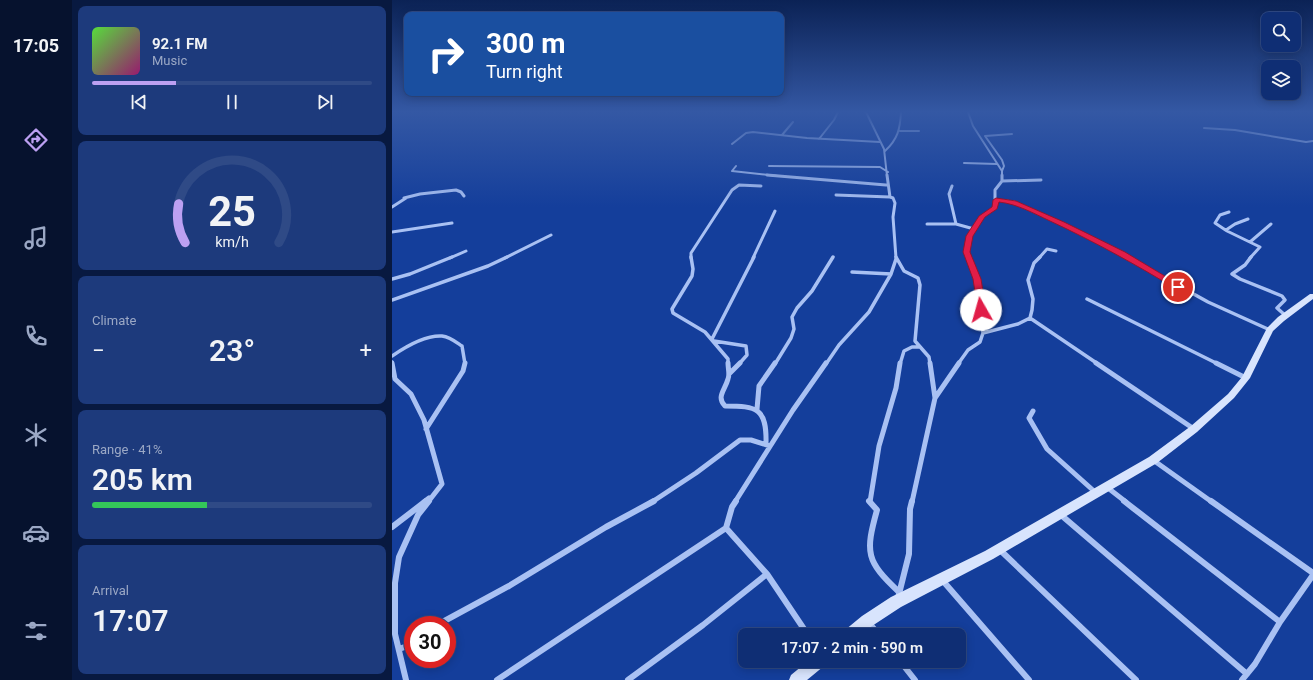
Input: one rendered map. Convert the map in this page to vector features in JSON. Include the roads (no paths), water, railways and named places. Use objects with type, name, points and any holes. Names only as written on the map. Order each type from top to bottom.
[{"type":"main road","points":[[858,628],[898,597],[941,580],[1000,549],[1153,460],[1194,429],[1231,396],[1246,378],[1270,330],[1313,296]]},
{"type":"main road","points":[[796,680],[809,668]]},
{"type":"street","points":[[497,680],[726,528],[732,507],[768,445],[839,345],[868,312],[891,274],[896,259],[893,217],[895,203],[893,198],[890,196],[886,185],[888,172],[885,151],[881,144]]},
{"type":"street","points":[[885,151],[893,144]]},
{"type":"street","points":[[985,144],[1002,171]]},
{"type":"street","points":[[935,398],[968,350],[980,342],[983,333],[977,279],[967,252],[969,236],[982,216],[995,207],[995,190],[1002,181],[1002,171],[1004,166],[1002,160],[990,144]]},
{"type":"street","points":[[964,163],[997,164]]},
{"type":"street","points":[[736,166],[732,171],[886,185]]},
{"type":"street","points":[[769,166],[880,167],[888,172]]},
{"type":"street","points":[[1002,181],[1041,180]]},
{"type":"street","points":[[730,373],[728,359],[713,340],[697,326],[673,313],[672,309],[689,282],[693,272],[690,260],[691,253],[729,194],[739,185],[761,186]]},
{"type":"street","points":[[952,186],[949,194],[956,224]]},
{"type":"street","points":[[404,198],[420,194],[456,190],[461,192],[464,196]]},
{"type":"street","points":[[392,207],[404,198],[417,192]]},
{"type":"street","points":[[836,195],[890,196]]},
{"type":"street","points":[[996,200],[1014,202],[1062,224],[1122,254],[1178,287],[1270,330]]},
{"type":"street","points":[[713,340],[722,316],[748,269],[775,211]]},
{"type":"street","points":[[1229,212],[1220,215],[1215,222],[1219,227],[1259,248],[1253,253],[1245,265],[1232,274],[1284,298],[1285,300],[1277,308],[1286,316]]},
{"type":"street","points":[[1226,230],[1248,219]]},
{"type":"street","points":[[392,232],[452,223]]},
{"type":"street","points":[[927,224],[956,224],[974,229]]},
{"type":"street","points":[[1250,242],[1271,224]]},
{"type":"street","points":[[392,300],[488,266],[551,235]]},
{"type":"street","points":[[983,333],[1018,324],[1030,318],[1033,312],[1031,286],[1028,280],[1034,263],[1047,249],[1056,251]]},
{"type":"street","points":[[392,279],[410,274],[466,251]]},
{"type":"street","points":[[768,445],[767,428],[762,415],[757,409],[756,396],[759,386],[791,338],[794,329],[792,317],[797,308],[812,291],[833,258]]},
{"type":"street","points":[[896,259],[904,271],[918,278],[920,285],[915,341],[929,357],[935,398],[910,509],[909,554],[898,597]]},
{"type":"street","points":[[852,272],[891,274]]},
{"type":"street","points":[[1087,299],[1246,378]]},
{"type":"street","points":[[1030,318],[1194,429]]},
{"type":"street","points":[[392,356],[409,346],[434,337],[448,337],[462,346],[465,356],[463,371],[426,428]]},
{"type":"street","points":[[713,340],[746,346],[747,355],[730,373],[720,397],[721,402],[725,406],[743,406],[757,409]]},
{"type":"street","points":[[898,597],[870,560],[868,542],[876,510],[869,501],[879,446],[896,388],[901,357],[904,351],[912,346],[919,347]]},
{"type":"street","points":[[392,362],[396,379],[411,394],[426,428],[442,484],[418,515],[400,556],[395,583],[395,634],[406,680]]},
{"type":"street","points":[[1033,411],[1029,418],[1047,449],[1095,493]]},
{"type":"street","points":[[454,616],[509,586],[606,527],[659,498],[696,473],[740,440],[751,440],[768,445]]},
{"type":"street","points":[[1153,460],[1313,574],[1280,622],[1255,664],[1242,680]]},
{"type":"street","points":[[1106,486],[1280,622]]},
{"type":"street","points":[[392,528],[434,493]]},
{"type":"street","points":[[1059,514],[1247,674]]},
{"type":"street","points":[[726,528],[767,574],[804,628]]},
{"type":"street","points":[[1000,549],[1136,680]]},
{"type":"street","points":[[628,680],[703,625],[767,574]]},
{"type":"street","points":[[941,580],[1029,680]]},
{"type":"street","points":[[867,621],[873,628]]},
{"type":"street","points":[[399,649],[404,647]]},
{"type":"street","points":[[906,668],[915,680]]}]
